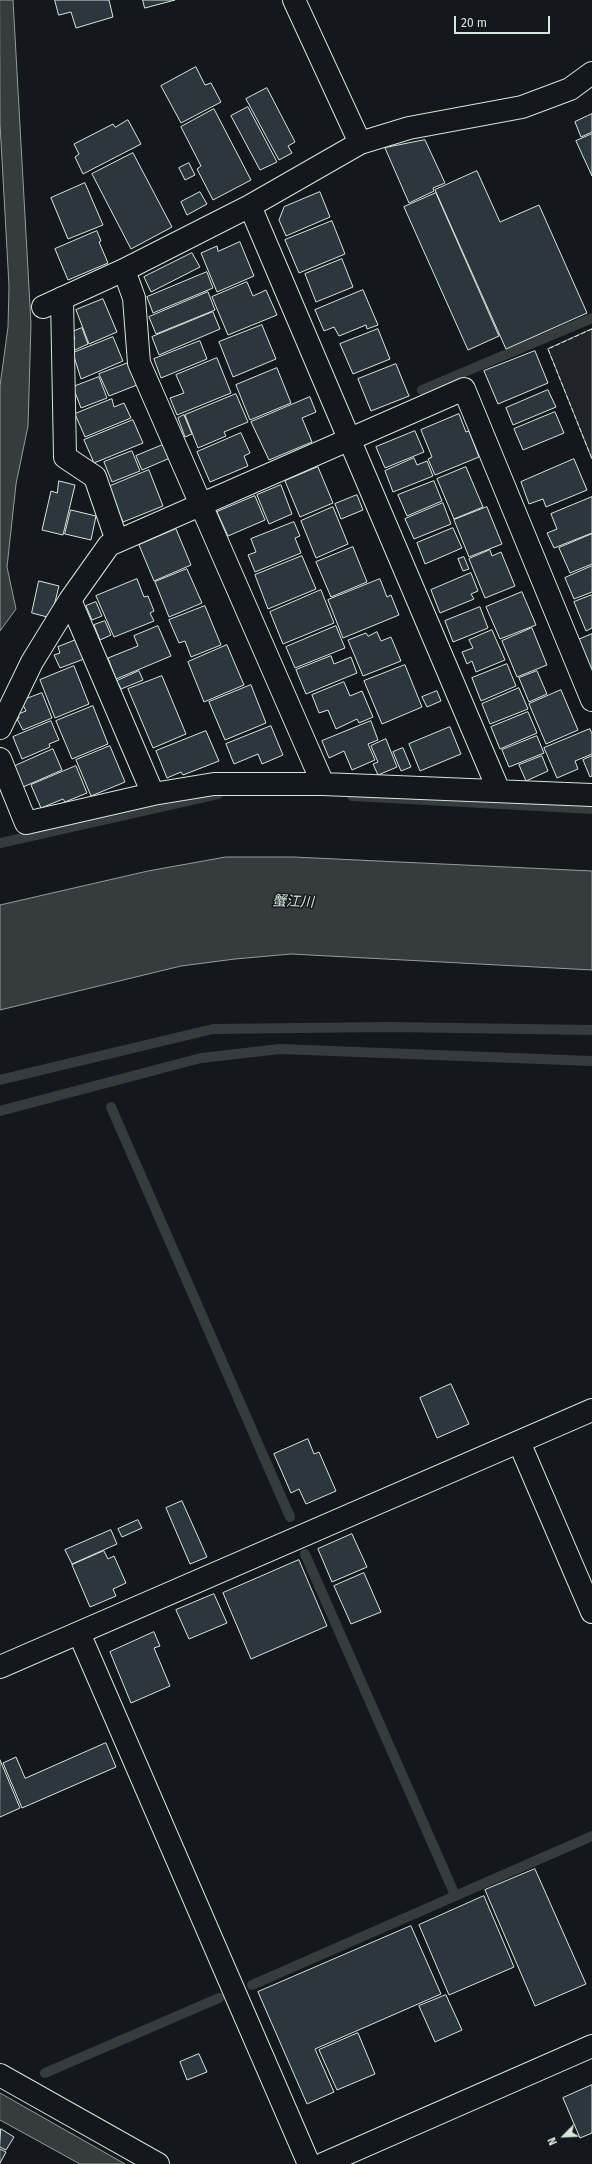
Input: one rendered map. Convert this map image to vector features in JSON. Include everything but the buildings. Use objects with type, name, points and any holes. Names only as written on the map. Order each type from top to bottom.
[{"type":"street","points":[[294,0],[360,143]]},
{"type":"street","points":[[117,541],[95,477],[65,457],[53,302],[124,270],[250,206],[360,143],[409,128],[522,107],[570,90],[592,73]]},
{"type":"street","points":[[250,206],[499,791]]},
{"type":"street","points":[[124,270],[134,298],[139,363],[323,784]]},
{"type":"street","points":[[0,728],[32,662],[70,600],[109,545],[464,389],[592,700]]},
{"type":"street","points":[[70,600],[153,794]]},
{"type":"street","points":[[1,769],[26,823],[153,794],[214,784],[323,784],[592,795]]},
{"type":"street","points":[[0,1667],[592,1410]]},
{"type":"street","points":[[519,1442],[592,1612]]},
{"type":"street","points":[[79,1633],[308,2164]]},
{"type":"street","points":[[323,2164],[592,2046]]},
{"type":"street","points":[[0,2075],[158,2164]]},
{"type":"shaded area","points":[[592,329],[592,459],[548,349]]},
{"type":"water","points":[[0,0],[13,0],[31,324],[28,426],[16,484],[7,567],[16,609],[0,631],[0,386],[8,327],[9,286],[0,124]]},
{"type":"water","name":"蟹江川","points":[[226,857],[293,857],[592,871],[592,970],[291,954],[181,966],[0,1010],[0,905],[148,871]]},
{"type":"water","points":[[0,2093],[125,2164],[80,2164],[0,2120]]},
{"type":"waterway","points":[[422,390],[592,318]]},
{"type":"waterway","points":[[0,843],[218,794]]},
{"type":"waterway","points":[[352,796],[592,809]]},
{"type":"waterway","points":[[0,1080],[213,1029],[389,1027],[592,1030]]},
{"type":"waterway","points":[[0,1111],[201,1058],[280,1049],[592,1061]]},
{"type":"waterway","points":[[111,1107],[290,1517]]},
{"type":"waterway","points":[[305,1554],[455,1895]]},
{"type":"waterway","points":[[252,1985],[592,1836]]},
{"type":"waterway","points":[[45,2073],[219,1998]]},
{"type":"fence","points":[[592,329],[548,349],[592,459]]}]
